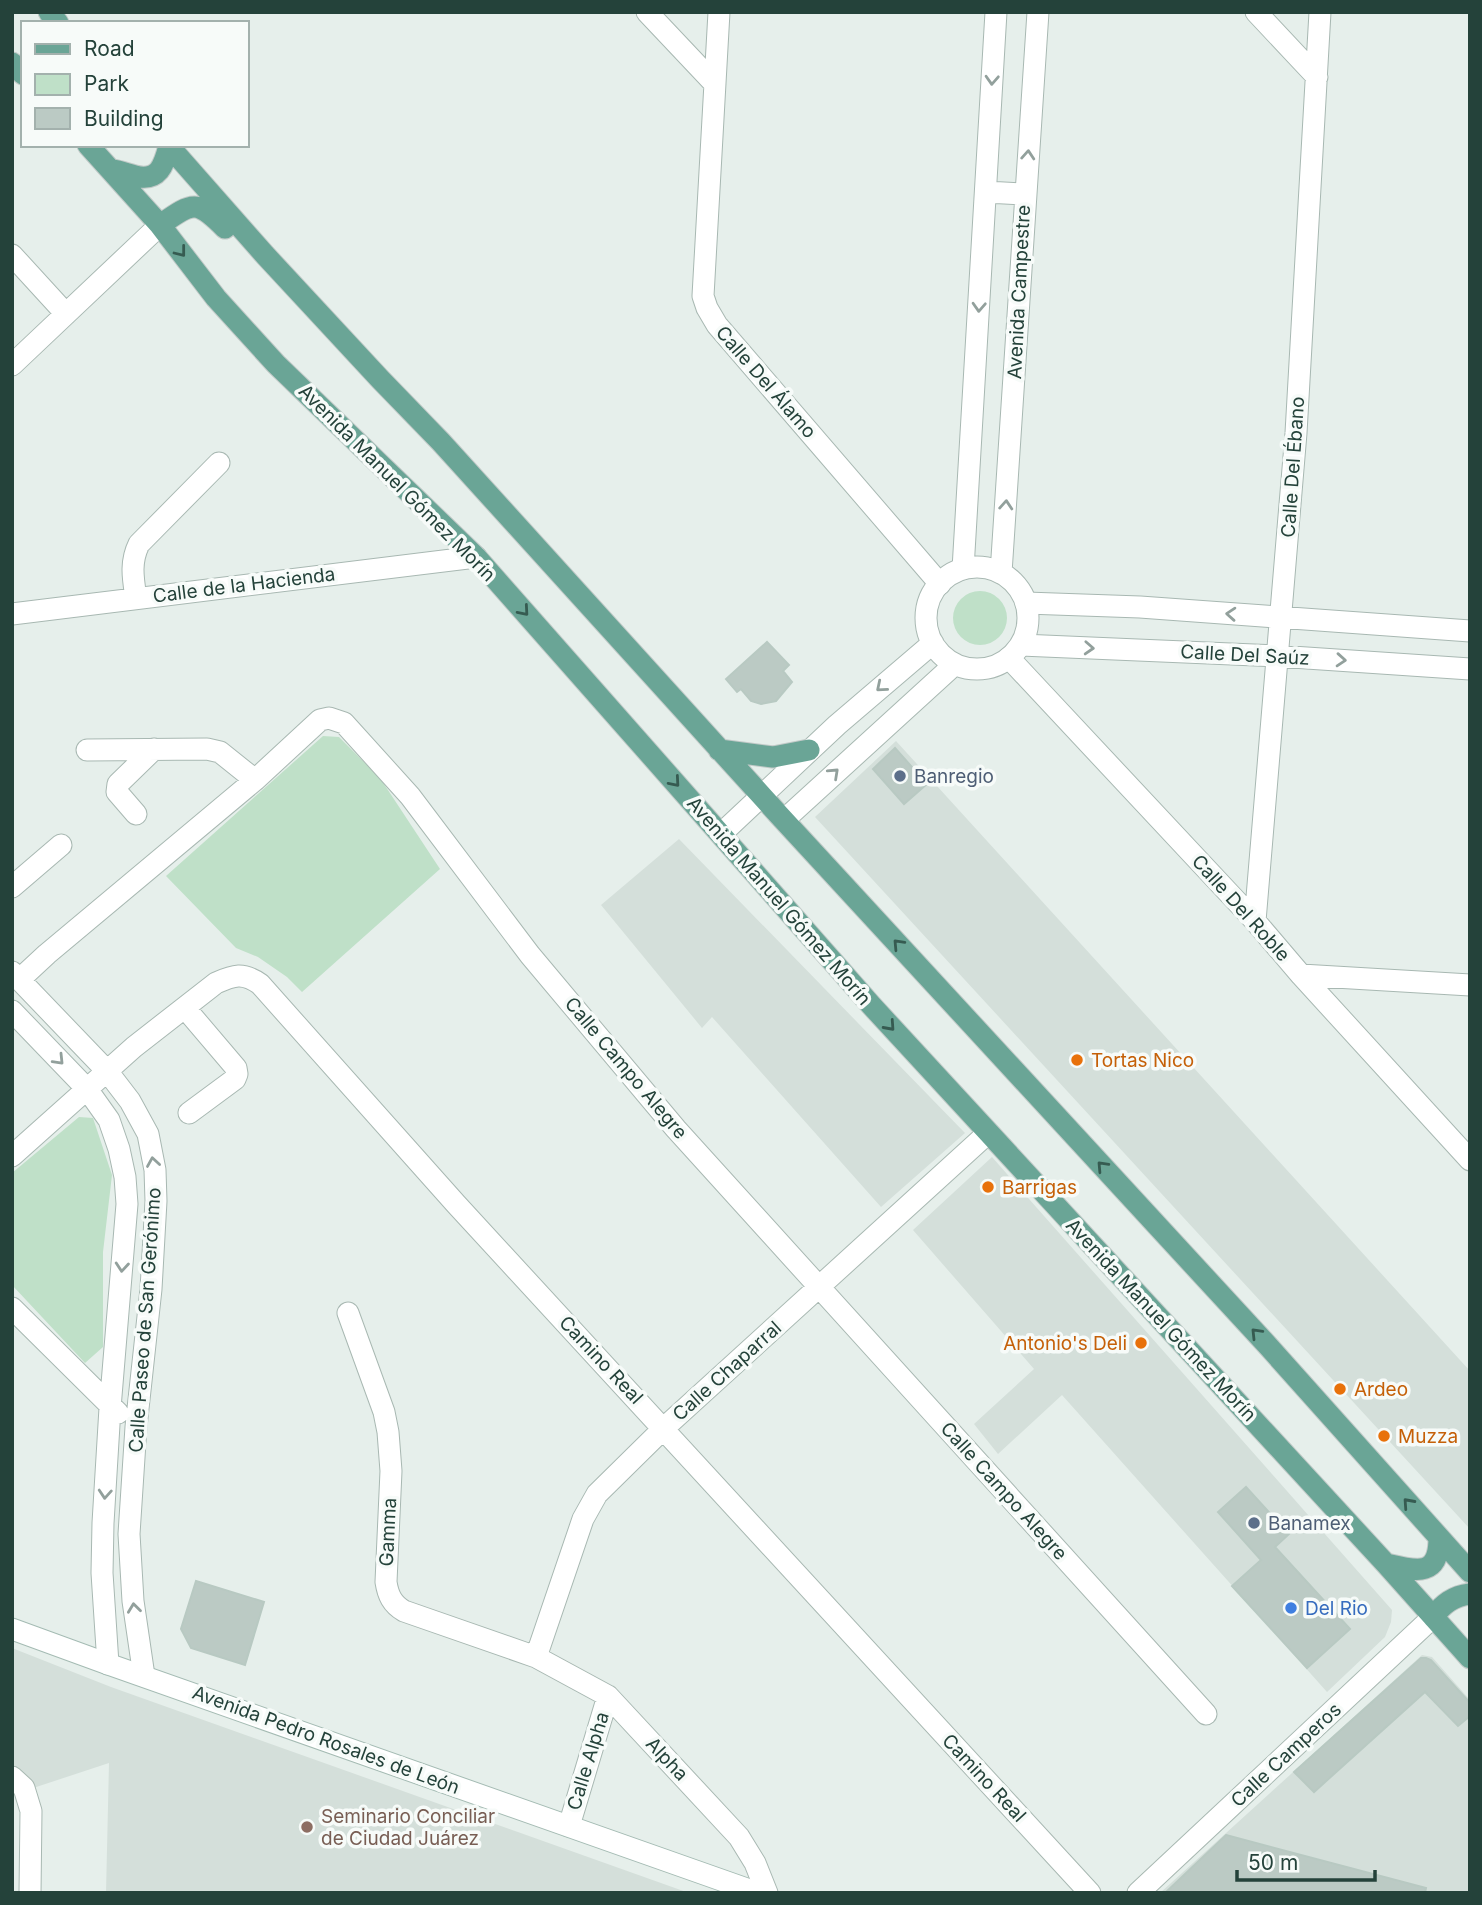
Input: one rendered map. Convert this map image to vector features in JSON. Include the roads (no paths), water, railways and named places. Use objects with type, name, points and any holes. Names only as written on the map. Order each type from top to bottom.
[{"type":"main road","name":"Avenida Manuel Gómez Morín","points":[[90,147],[160,225],[216,298],[276,364],[476,557],[871,1005],[1470,1658]]},
{"type":"main road","points":[[112,170],[139,177],[154,174],[164,167],[169,147]]},
{"type":"main road","points":[[170,147],[265,255],[450,453],[1269,1348],[1470,1572]]},
{"type":"main road","points":[[160,225],[182,210],[196,207],[207,211],[231,234],[265,255]]},
{"type":"main road","points":[[719,750],[773,757],[809,750]]},
{"type":"main road","points":[[1386,1564],[1404,1568],[1427,1568],[1440,1553],[1440,1538]]},
{"type":"main road","points":[[1433,1617],[1451,1599],[1470,1594]]},
{"type":"street","points":[[647,12],[715,84]]},
{"type":"street","name":"Calle Del Álamo","points":[[719,12],[703,296],[707,308],[717,325],[940,584]]},
{"type":"street","name":"Avenida Campestre","points":[[963,569],[996,12]]},
{"type":"street","name":"Avenida Campestre","points":[[1001,573],[1038,12]]},
{"type":"street","points":[[1256,12],[1317,77]]},
{"type":"street","name":"Calle Del Ébano","points":[[1255,921],[1296,433],[1320,12]]},
{"type":"street","points":[[986,191],[1025,194]]},
{"type":"street","points":[[12,365],[160,225]]},
{"type":"street","points":[[12,255],[66,314]]},
{"type":"street","points":[[971,447],[1009,452]]},
{"type":"street","points":[[136,598],[132,569],[134,554],[139,544],[219,463]]},
{"type":"street","name":"Calle de la Hacienda","points":[[12,614],[476,557]]},
{"type":"street","points":[[989,568],[1001,573],[1012,580],[1026,603],[1029,617],[1027,632],[1015,651],[997,665],[969,668],[955,664],[942,655],[927,628],[926,612],[931,597],[947,577],[963,569],[989,568]]},
{"type":"street","name":"Calle Del Saúz","points":[[1026,603],[1140,607],[1470,631]]},
{"type":"street","points":[[721,834],[809,750],[933,643]]},
{"type":"street","name":"Calle Del Saúz","points":[[1015,651],[1277,656],[1470,668]]},
{"type":"street","name":"Calle Del Roble","points":[[1015,651],[1301,975],[1470,1160]]},
{"type":"street","points":[[784,820],[955,664]]},
{"type":"street","name":"Calle Campo Alegre","points":[[16,976],[47,954],[255,780],[320,720],[330,718],[344,723],[410,796],[530,955],[668,1119],[1206,1714]]},
{"type":"street","points":[[136,814],[117,792],[118,784],[153,749]]},
{"type":"street","points":[[87,750],[207,749],[220,752],[255,780]]},
{"type":"street","points":[[12,887],[61,845]]},
{"type":"street","name":"Camino Real","points":[[15,1148],[216,983],[240,975],[250,977],[260,984],[456,1204],[1090,1893]]},
{"type":"street","points":[[1301,975],[1470,985]]},
{"type":"street","name":"Calle Paseo de San Gerónimo","points":[[16,976],[107,1071],[130,1101],[148,1134],[155,1170],[151,1289],[136,1427],[129,1534],[133,1601],[144,1676]]},
{"type":"street","points":[[185,1008],[236,1068],[237,1073],[235,1079],[189,1113]]},
{"type":"street","name":"Calle Paseo de San Gerónimo","points":[[12,1011],[87,1089],[109,1120],[125,1177],[127,1204],[110,1408],[102,1573],[108,1664]]},
{"type":"street","name":"Calle Chaparral","points":[[536,1657],[587,1509],[597,1494],[664,1428],[988,1133]]},
{"type":"street","points":[[12,1308],[110,1408],[136,1427]]},
{"type":"street","name":"Gamma","points":[[348,1313],[384,1412],[388,1432],[391,1471],[386,1582],[390,1598],[404,1611],[536,1657]]},
{"type":"street","name":"Calle Camperos","points":[[1138,1893],[1433,1617]]},
{"type":"street","name":"Avenida Pedro Rosales de León","points":[[12,1629],[758,1893]]},
{"type":"street","name":"Alpha","points":[[536,1657],[608,1696],[740,1837],[755,1863],[767,1893]]},
{"type":"street","name":"Calle Alpha","points":[[569,1826],[608,1696]]},
{"type":"street","points":[[12,1777],[24,1788],[30,1811],[30,1893]]},
{"type":"place","name":"Banregio","points":[[900,776]]},
{"type":"place","name":"Tortas Nico","points":[[1077,1060]]},
{"type":"place","name":"Barrigas","points":[[988,1187]]},
{"type":"place","name":"Antonio's Deli","points":[[1141,1343]]},
{"type":"place","name":"Ardeo","points":[[1340,1389]]},
{"type":"place","name":"Muzza","points":[[1384,1436]]},
{"type":"place","name":"Banamex","points":[[1254,1523]]},
{"type":"place","name":"Del Rio","points":[[1291,1608]]},
{"type":"place","name":"Seminario Conciliar de Ciudad Juárez","points":[[307,1827]]}]
